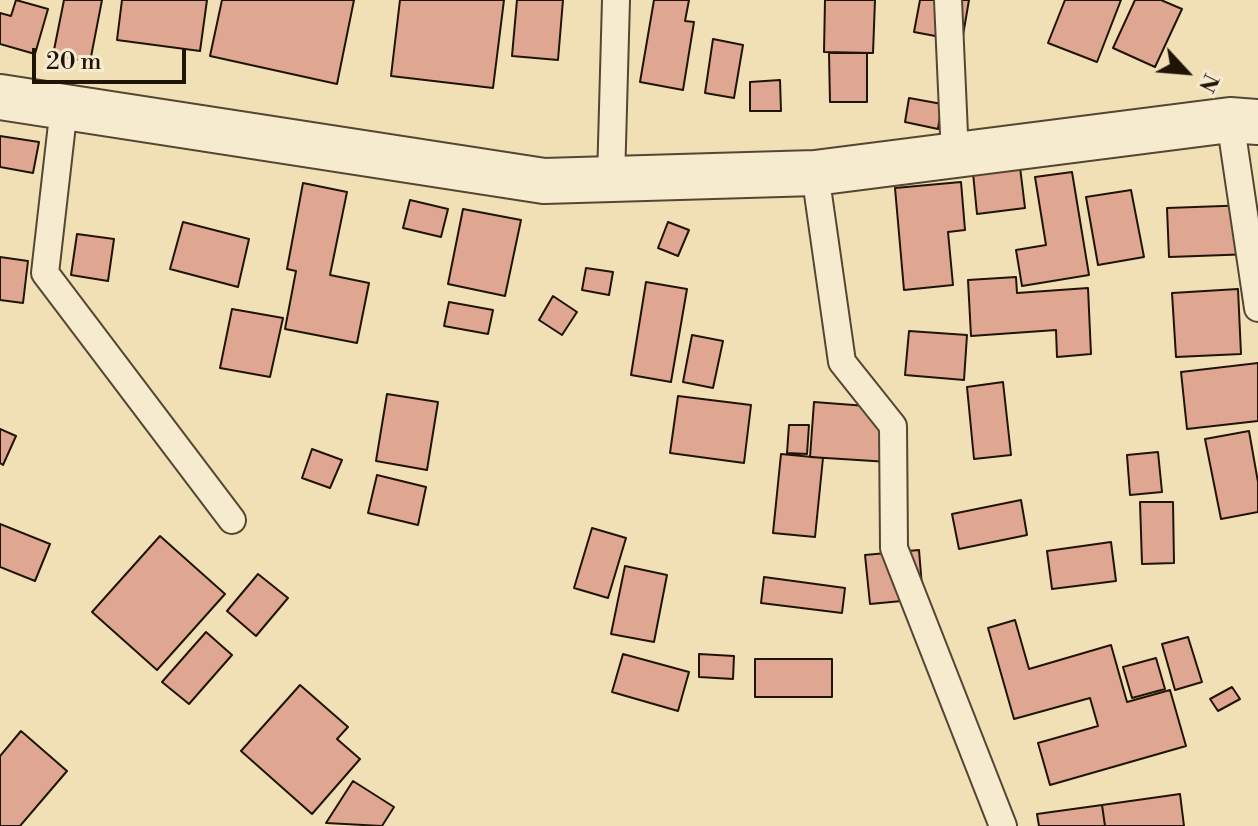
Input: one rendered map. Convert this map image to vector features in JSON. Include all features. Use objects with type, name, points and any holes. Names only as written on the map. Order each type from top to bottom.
[{"type":"street","points":[[0,97],[544,181],[815,173],[1244,121]]},
{"type":"lane","points":[[611,180],[616,0]]},
{"type":"lane","points":[[948,0],[955,156]]},
{"type":"lane","points":[[64,107],[45,273],[232,520]]},
{"type":"lane","points":[[1244,121],[1258,308]]},
{"type":"lane","points":[[815,173],[842,362],[893,426],[894,548],[1003,826]]},
{"type":"building","points":[[16,0],[48,9],[35,54],[0,44],[0,13],[11,16]]},
{"type":"building","points":[[64,0],[102,0],[90,62],[53,55]]},
{"type":"building","points":[[122,0],[207,0],[200,51],[117,40]]},
{"type":"building","points":[[222,0],[354,0],[337,84],[210,56]]},
{"type":"building","points":[[400,0],[504,0],[493,88],[391,76]]},
{"type":"building","points":[[517,0],[563,0],[558,60],[512,56]]},
{"type":"building","points":[[654,0],[689,0],[685,21],[694,22],[683,90],[640,82]]},
{"type":"building","points":[[825,0],[875,0],[873,53],[824,52]]},
{"type":"building","points":[[920,0],[969,0],[962,41],[914,32]]},
{"type":"building","points":[[1065,0],[1121,0],[1097,62],[1048,43]]},
{"type":"building","points":[[1135,0],[1161,0],[1182,9],[1155,67],[1113,48]]},
{"type":"building","points":[[713,39],[743,45],[734,98],[705,93]]},
{"type":"building","points":[[829,53],[867,53],[867,102],[830,102]]},
{"type":"building","points":[[780,80],[781,111],[750,111],[750,82]]},
{"type":"building","points":[[909,98],[942,104],[938,129],[905,122]]},
{"type":"building","points":[[0,136],[39,142],[33,173],[0,167]]},
{"type":"building","points":[[1020,167],[1025,208],[977,214],[973,173]]},
{"type":"building","points":[[1072,172],[1089,275],[1022,286],[1016,250],[1046,245],[1035,177]]},
{"type":"building","points":[[961,182],[965,230],[948,232],[953,285],[904,290],[895,188]]},
{"type":"building","points":[[303,183],[347,192],[330,275],[369,283],[357,343],[285,329],[296,271],[287,269]]},
{"type":"building","points":[[1131,190],[1144,257],[1098,265],[1086,197]]},
{"type":"building","points":[[410,200],[448,209],[441,237],[403,228]]},
{"type":"building","points":[[1251,205],[1253,254],[1169,257],[1167,208]]},
{"type":"building","points":[[463,209],[521,220],[505,296],[448,284]]},
{"type":"building","points":[[183,222],[249,239],[238,287],[170,269]]},
{"type":"building","points":[[668,222],[689,230],[678,256],[658,248]]},
{"type":"building","points":[[77,234],[114,239],[108,281],[71,275]]},
{"type":"building","points":[[0,257],[28,261],[23,303],[0,300]]},
{"type":"building","points":[[586,268],[613,272],[609,295],[582,290]]},
{"type":"building","points":[[1016,277],[1017,293],[1088,288],[1091,354],[1057,357],[1056,330],[971,336],[968,280]]},
{"type":"building","points":[[646,282],[687,289],[671,382],[631,375]]},
{"type":"building","points":[[1238,289],[1241,354],[1176,357],[1172,293]]},
{"type":"building","points":[[553,296],[577,312],[562,335],[539,320]]},
{"type":"building","points":[[449,302],[493,310],[488,334],[444,326]]},
{"type":"building","points":[[232,309],[283,318],[270,377],[220,368]]},
{"type":"building","points":[[909,331],[967,335],[964,380],[905,375]]},
{"type":"building","points":[[692,335],[723,341],[713,388],[683,382]]},
{"type":"building","points":[[1258,363],[1258,421],[1187,429],[1181,372]]},
{"type":"building","points":[[1003,382],[1011,455],[974,459],[967,387]]},
{"type":"building","points":[[387,394],[438,402],[427,470],[376,461]]},
{"type":"building","points":[[678,396],[751,405],[744,463],[670,453]]},
{"type":"building","points":[[814,402],[893,408],[889,462],[810,457]]},
{"type":"building","points":[[789,425],[809,425],[807,454],[787,453]]},
{"type":"building","points":[[0,429],[16,436],[3,465],[0,463]]},
{"type":"building","points":[[1249,431],[1258,482],[1258,512],[1221,519],[1205,439]]},
{"type":"building","points":[[312,449],[342,460],[330,488],[302,478]]},
{"type":"building","points":[[1158,452],[1162,492],[1130,495],[1127,455]]},
{"type":"building","points":[[781,454],[823,458],[815,537],[773,533]]},
{"type":"building","points":[[377,475],[426,487],[418,525],[368,513]]},
{"type":"building","points":[[1021,500],[1027,535],[959,549],[952,514]]},
{"type":"building","points":[[1140,502],[1173,502],[1174,563],[1142,564]]},
{"type":"building","points":[[0,524],[50,544],[35,581],[0,567]]},
{"type":"building","points":[[592,528],[626,538],[608,598],[574,588]]},
{"type":"building","points":[[160,536],[225,594],[157,670],[92,612]]},
{"type":"building","points":[[1111,542],[1116,581],[1052,589],[1047,551]]},
{"type":"building","points":[[919,550],[923,599],[870,604],[865,555]]},
{"type":"building","points":[[625,566],[667,575],[654,642],[611,634]]},
{"type":"building","points":[[258,574],[288,598],[256,636],[227,611]]},
{"type":"building","points":[[764,577],[845,588],[842,613],[761,603]]},
{"type":"building","points":[[1015,620],[1029,669],[1111,645],[1127,702],[1170,690],[1186,746],[1050,785],[1038,743],[1098,726],[1090,698],[1014,719],[988,628]]},
{"type":"building","points":[[206,632],[232,655],[189,704],[162,682]]},
{"type":"building","points":[[1188,637],[1202,682],[1175,690],[1162,644]]},
{"type":"building","points":[[623,654],[689,672],[678,711],[612,692]]},
{"type":"building","points":[[699,654],[734,656],[733,679],[699,677]]},
{"type":"building","points":[[1156,658],[1165,689],[1132,698],[1123,667]]},
{"type":"building","points":[[755,659],[832,659],[832,697],[755,697]]},
{"type":"building","points":[[300,685],[348,727],[337,739],[360,759],[312,814],[241,751]]},
{"type":"building","points":[[1232,687],[1240,699],[1218,711],[1210,699]]},
{"type":"building","points":[[21,731],[67,771],[20,826],[0,826],[0,756]]},
{"type":"building","points":[[353,781],[394,807],[382,826],[326,823]]},
{"type":"building","points":[[1180,794],[1184,826],[1105,826],[1102,805]]},
{"type":"building","points":[[1102,805],[1105,826],[1039,826],[1037,814]]}]
